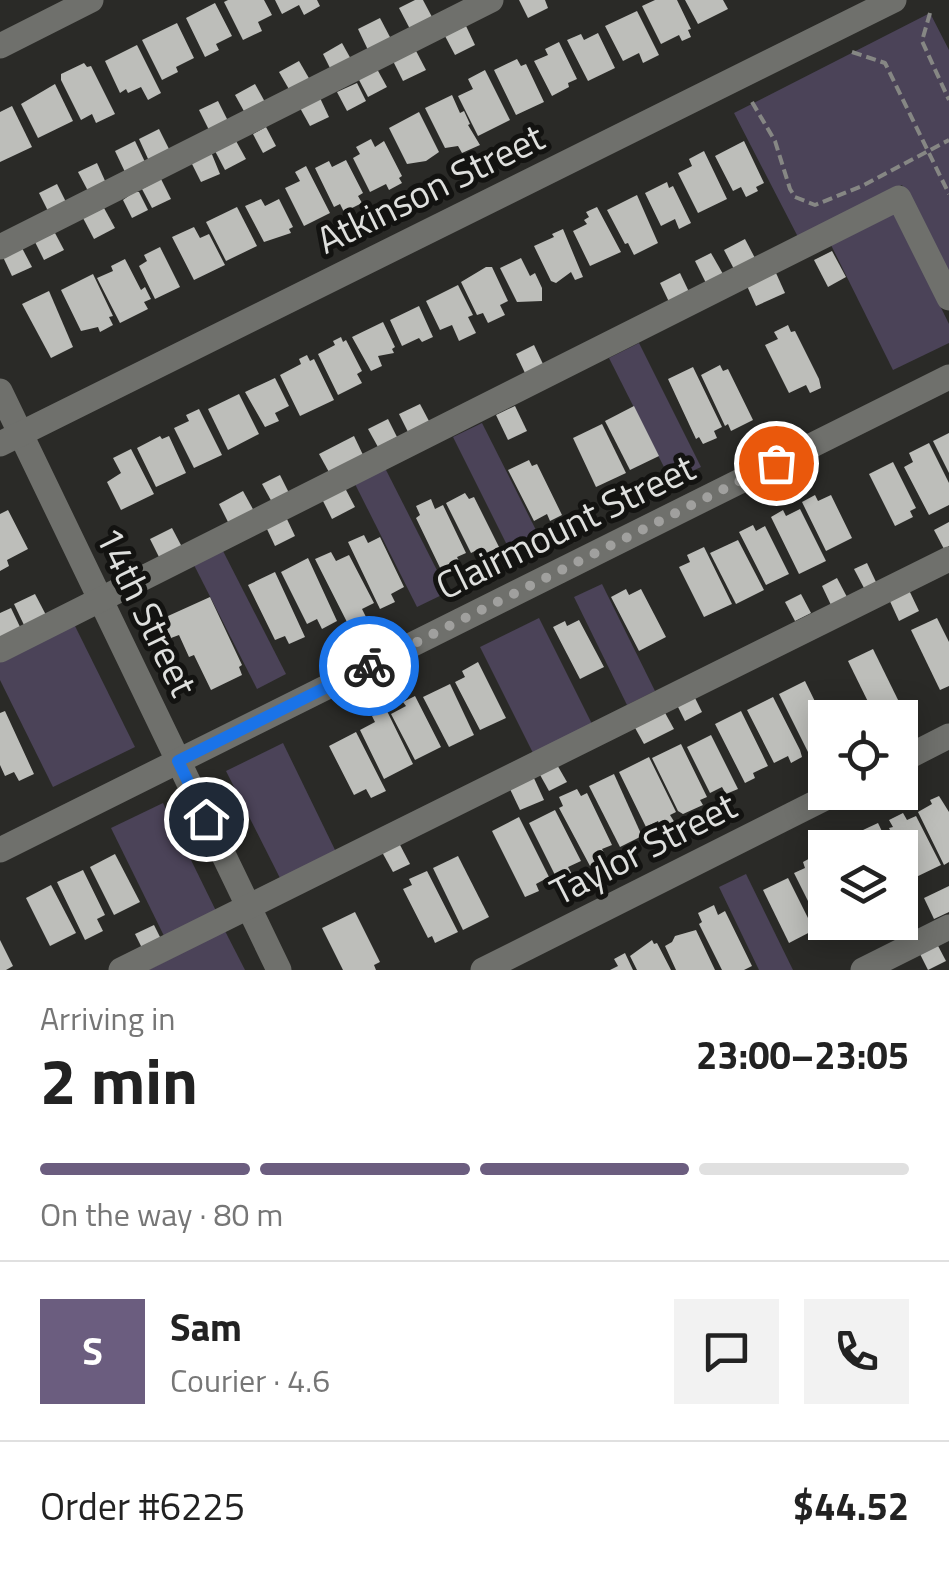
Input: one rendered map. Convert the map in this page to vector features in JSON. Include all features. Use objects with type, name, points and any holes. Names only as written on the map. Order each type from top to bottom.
[{"type":"street","points":[[0,46],[91,0]]},
{"type":"street","points":[[0,246],[491,0]]},
{"type":"street","name":"Atkinson Street","points":[[11,439],[894,0]]},
{"type":"street","points":[[0,650],[899,198],[949,298]]},
{"type":"street","name":"Clairmount Street","points":[[0,850],[949,377]]},
{"type":"street","name":"14th Street","points":[[0,391],[11,439],[99,600],[279,970]]},
{"type":"street","points":[[121,970],[949,559]]},
{"type":"street","points":[[918,752],[949,736]]},
{"type":"street","name":"Taylor Street","points":[[483,970],[808,807]]},
{"type":"street","points":[[863,970],[949,928]]},
{"type":"path","points":[[930,13],[922,41],[949,100]]},
{"type":"path","points":[[852,52],[885,64],[949,194]]},
{"type":"path","points":[[752,102],[775,141],[790,189],[795,197],[815,204],[862,186],[949,140]]},
{"type":"shaded area","points":[[930,13],[949,50],[949,277],[902,185],[798,237],[734,113]]},
{"type":"shaded area","points":[[894,212],[949,324],[949,343],[893,370],[830,243]]},
{"type":"shaded area","points":[[639,343],[701,467],[671,481],[609,358]]},
{"type":"shaded area","points":[[482,423],[543,544],[514,559],[453,437]]},
{"type":"shaded area","points":[[385,468],[448,592],[417,607],[355,484]]},
{"type":"shaded area","points":[[223,551],[286,674],[257,689],[194,565]]},
{"type":"shaded area","points":[[602,584],[655,691],[627,705],[574,597]]},
{"type":"shaded area","points":[[539,618],[593,726],[534,755],[480,647]]},
{"type":"shaded area","points":[[73,622],[135,747],[53,787],[0,680],[0,658]]},
{"type":"shaded area","points":[[283,743],[337,854],[282,882],[226,771]]},
{"type":"shaded area","points":[[163,803],[218,915],[166,940],[111,828]]},
{"type":"shaded area","points":[[746,874],[793,970],[759,970],[719,887]]},
{"type":"shaded area","points":[[225,931],[245,970],[148,970]]},
{"type":"building","points":[[264,0],[272,15],[258,22],[262,31],[243,40],[224,2]]},
{"type":"building","points":[[275,0],[317,0],[320,6],[304,15],[299,5],[282,14]]},
{"type":"building","points":[[423,0],[432,17],[410,29],[399,8]]},
{"type":"building","points":[[519,0],[545,0],[548,8],[528,18]]},
{"type":"building","points":[[655,0],[677,0],[691,37],[682,41],[679,35],[661,44],[642,6]]},
{"type":"building","points":[[685,0],[723,0],[728,9],[698,24]]},
{"type":"building","points":[[215,3],[232,36],[216,44],[219,50],[205,57],[186,18]]},
{"type":"building","points":[[637,11],[659,55],[643,63],[639,53],[623,61],[605,26]]},
{"type":"building","points":[[380,18],[391,39],[368,50],[358,29]]},
{"type":"building","points":[[177,23],[194,58],[162,80],[142,40]]},
{"type":"building","points":[[466,26],[475,45],[455,55],[445,36]]},
{"type":"building","points":[[598,33],[615,68],[588,81],[567,40],[581,34],[584,40]]},
{"type":"building","points":[[559,42],[577,79],[552,96],[534,61],[548,55],[545,49]]},
{"type":"building","points":[[342,43],[352,61],[332,72],[323,54]]},
{"type":"building","points":[[137,45],[161,93],[148,100],[141,87],[120,93],[105,61]]},
{"type":"building","points":[[415,49],[426,70],[403,81],[393,61]]},
{"type":"building","points":[[517,59],[521,66],[526,64],[544,102],[516,115],[494,70]]},
{"type":"building","points":[[299,61],[310,80],[290,91],[279,72]]},
{"type":"building","points":[[84,63],[91,66],[115,114],[96,123],[92,114],[81,120],[61,80],[61,74]]},
{"type":"building","points":[[377,69],[387,87],[368,97],[358,78]]},
{"type":"building","points":[[485,70],[510,120],[478,136],[458,96],[473,89],[468,79]]},
{"type":"building","points":[[357,83],[366,101],[347,111],[337,92]]},
{"type":"building","points":[[55,84],[73,121],[38,138],[21,104]]},
{"type":"building","points":[[255,84],[265,102],[245,113],[235,95]]},
{"type":"building","points":[[452,95],[480,145],[462,153],[458,146],[445,148],[425,108]]},
{"type":"building","points":[[320,98],[329,117],[310,126],[300,108]]},
{"type":"building","points":[[218,101],[228,121],[209,130],[199,110]]},
{"type":"building","points":[[12,106],[32,147],[0,162],[0,112]]},
{"type":"building","points":[[419,112],[439,152],[426,161],[407,164],[389,128]]},
{"type":"building","points":[[266,127],[276,146],[263,153],[253,134]]},
{"type":"building","points":[[159,129],[170,151],[149,161],[139,139]]},
{"type":"building","points":[[371,139],[375,147],[384,141],[402,176],[402,183],[389,190],[386,184],[370,192],[353,158],[360,154],[356,147]]},
{"type":"building","points":[[135,141],[145,162],[125,172],[115,151]]},
{"type":"building","points":[[236,141],[246,159],[225,170],[215,151]]},
{"type":"building","points":[[744,141],[764,183],[746,197],[741,187],[733,191],[715,156]]},
{"type":"building","points":[[704,151],[727,199],[698,213],[678,173],[692,166],[689,159]]},
{"type":"building","points":[[211,152],[220,174],[201,182],[191,162]]},
{"type":"building","points":[[346,160],[363,193],[358,196],[362,203],[344,212],[340,204],[334,207],[315,168],[329,161],[332,167]]},
{"type":"building","points":[[97,163],[106,183],[88,191],[78,172]]},
{"type":"building","points":[[306,166],[330,213],[304,226],[285,188],[300,181],[295,172]]},
{"type":"building","points":[[161,179],[171,199],[152,208],[142,189]]},
{"type":"building","points":[[667,182],[669,188],[673,186],[691,223],[679,229],[675,219],[661,226],[645,193]]},
{"type":"building","points":[[57,184],[66,202],[48,211],[39,193]]},
{"type":"building","points":[[139,192],[148,210],[132,218],[123,200]]},
{"type":"building","points":[[637,195],[658,243],[634,255],[607,210]]},
{"type":"building","points":[[261,199],[265,206],[279,199],[293,227],[289,229],[291,233],[264,242],[245,206]]},
{"type":"building","points":[[237,207],[257,246],[226,261],[206,222]]},
{"type":"building","points":[[597,207],[621,252],[590,266],[573,231],[587,224],[586,212]]},
{"type":"building","points":[[104,208],[115,228],[94,239],[83,218]]},
{"type":"building","points":[[194,227],[200,238],[209,234],[225,265],[194,280],[172,237]]},
{"type":"building","points":[[563,229],[583,277],[575,280],[571,272],[556,283],[551,281],[534,246]]},
{"type":"building","points":[[55,233],[64,250],[44,260],[35,242]]},
{"type":"building","points":[[745,239],[756,260],[735,271],[724,250]]},
{"type":"building","points":[[160,247],[180,287],[155,299],[139,266],[147,261],[144,255]]},
{"type":"building","points":[[22,248],[32,267],[12,276],[3,257]]},
{"type":"building","points":[[832,251],[846,277],[828,287],[814,260]]},
{"type":"building","points":[[711,253],[723,274],[706,283],[695,261]]},
{"type":"building","points":[[521,258],[530,276],[535,273],[542,288],[542,301],[517,302],[500,268]]},
{"type":"building","points":[[125,259],[141,290],[145,287],[151,299],[144,302],[148,309],[120,323],[97,278],[113,271],[111,266]]},
{"type":"building","points":[[492,267],[508,301],[500,305],[505,315],[488,323],[483,313],[477,315],[461,282]]},
{"type":"building","points":[[680,273],[690,294],[670,304],[660,283]]},
{"type":"building","points":[[776,273],[785,293],[756,306],[747,286]]},
{"type":"building","points":[[93,274],[113,316],[109,317],[113,325],[100,332],[98,327],[81,331],[61,290]]},
{"type":"building","points":[[458,285],[473,315],[468,317],[476,333],[459,341],[452,325],[440,330],[426,301]]},
{"type":"building","points":[[49,291],[73,347],[51,358],[22,304]]},
{"type":"building","points":[[419,306],[433,337],[402,346],[390,320]]},
{"type":"building","points":[[383,322],[394,353],[378,356],[382,366],[371,371],[352,337]]},
{"type":"building","points":[[788,325],[791,332],[795,331],[819,379],[821,388],[810,393],[806,385],[789,393],[765,345],[778,339],[774,332]]},
{"type":"building","points":[[341,337],[362,371],[357,374],[362,383],[338,395],[318,354]]},
{"type":"building","points":[[534,345],[543,364],[525,373],[516,354]]},
{"type":"building","points":[[307,355],[310,361],[314,359],[334,400],[300,416],[280,375],[301,364],[299,359]]},
{"type":"building","points":[[720,365],[723,371],[728,369],[753,420],[731,431],[701,375]]},
{"type":"building","points":[[693,367],[722,427],[714,431],[717,438],[703,444],[699,437],[696,439],[668,379]]},
{"type":"building","points":[[275,378],[289,406],[275,413],[279,421],[265,427],[245,392]]},
{"type":"building","points":[[239,394],[259,434],[228,450],[208,409]]},
{"type":"building","points":[[420,404],[430,423],[409,434],[399,414]]},
{"type":"building","points":[[515,406],[527,431],[508,440],[496,415]]},
{"type":"building","points":[[634,406],[659,456],[630,470],[605,421]]},
{"type":"building","points":[[199,409],[222,455],[194,468],[174,428],[189,421],[186,415]]},
{"type":"building","points":[[388,419],[397,437],[378,447],[368,429]]},
{"type":"building","points":[[602,424],[626,473],[596,487],[573,438]]},
{"type":"building","points":[[949,433],[949,473],[933,441]]},
{"type":"building","points":[[160,436],[169,436],[186,473],[156,487],[137,448]]},
{"type":"building","points":[[354,436],[364,457],[330,474],[319,454]]},
{"type":"building","points":[[929,443],[949,483],[949,505],[929,515],[904,467],[913,462],[909,453]]},
{"type":"building","points":[[131,449],[154,494],[121,510],[107,482],[121,473],[113,458]]},
{"type":"building","points":[[529,460],[532,466],[537,464],[562,515],[550,521],[547,514],[534,521],[508,470]]},
{"type":"building","points":[[893,462],[916,508],[910,511],[913,517],[895,526],[869,474]]},
{"type":"building","points":[[280,475],[290,495],[273,504],[262,484]]},
{"type":"building","points":[[345,488],[355,507],[332,519],[322,499]]},
{"type":"building","points":[[243,491],[254,511],[229,524],[219,504]]},
{"type":"building","points":[[465,493],[469,499],[474,497],[499,547],[478,557],[475,551],[471,553],[446,503]]},
{"type":"building","points":[[815,495],[818,501],[831,495],[852,538],[826,551],[802,502]]},
{"type":"building","points":[[431,499],[435,509],[443,505],[466,553],[457,557],[461,565],[443,574],[416,518],[420,515],[416,506]]},
{"type":"building","points":[[800,509],[826,561],[799,574],[771,517],[783,510],[786,516]]},
{"type":"building","points":[[8,510],[28,549],[7,560],[9,566],[0,571],[0,514]]},
{"type":"building","points":[[286,517],[295,536],[275,546],[266,527]]},
{"type":"building","points":[[949,522],[949,546],[944,549],[934,530]]},
{"type":"building","points":[[753,525],[756,531],[765,526],[789,574],[766,585],[739,532]]},
{"type":"building","points":[[172,528],[182,547],[160,559],[150,539]]},
{"type":"building","points":[[364,535],[368,543],[380,537],[404,587],[391,594],[395,602],[380,609],[348,542]]},
{"type":"building","points":[[738,540],[764,590],[736,604],[710,553]]},
{"type":"building","points":[[704,547],[732,604],[704,617],[679,567],[690,562],[687,555]]},
{"type":"building","points":[[331,552],[336,561],[349,555],[374,603],[362,609],[366,617],[349,626],[315,559]]},
{"type":"building","points":[[308,558],[337,621],[322,629],[317,619],[307,624],[281,572]]},
{"type":"building","points":[[867,563],[876,582],[864,588],[854,569]]},
{"type":"building","points":[[275,572],[305,637],[289,644],[285,636],[275,640],[248,585]]},
{"type":"building","points":[[837,578],[847,597],[831,605],[822,586]]},
{"type":"building","points":[[908,588],[919,611],[899,621],[888,597]]},
{"type":"building","points":[[626,589],[629,595],[641,589],[666,637],[639,651],[611,597]]},
{"type":"building","points":[[35,594],[46,615],[24,625],[14,604]]},
{"type":"building","points":[[801,594],[811,613],[795,621],[785,602]]},
{"type":"building","points":[[210,597],[242,665],[242,675],[211,690],[194,655],[189,657],[179,635],[171,638],[163,623],[169,620],[168,616]]},
{"type":"building","points":[[11,608],[21,629],[0,639],[0,613]]},
{"type":"building","points":[[937,618],[949,642],[949,686],[940,690],[911,630]]},
{"type":"building","points":[[579,620],[604,667],[580,679],[553,627]]},
{"type":"building","points":[[873,649],[898,700],[867,700],[848,661]]},
{"type":"building","points":[[478,662],[506,718],[480,730],[455,682],[465,677],[462,671]]},
{"type":"building","points":[[805,681],[814,700],[808,700],[808,752],[779,694]]},
{"type":"building","points":[[450,684],[474,735],[449,747],[423,697]]},
{"type":"building","points":[[693,694],[702,712],[685,721],[676,703]]},
{"type":"building","points":[[415,696],[441,747],[415,760],[391,714]]},
{"type":"building","points":[[773,697],[802,757],[791,763],[788,756],[774,763],[747,710]]},
{"type":"building","points":[[386,709],[413,764],[384,779],[360,730],[375,722],[372,716]]},
{"type":"building","points":[[5,711],[34,774],[19,781],[14,772],[5,776],[0,765],[0,713]]},
{"type":"building","points":[[664,711],[674,729],[644,744],[634,726]]},
{"type":"building","points":[[741,711],[768,766],[753,773],[755,778],[745,783],[715,724]]},
{"type":"building","points":[[356,732],[386,791],[371,798],[366,789],[354,795],[329,746]]},
{"type":"building","points":[[711,735],[738,789],[726,794],[722,787],[710,793],[687,747]]},
{"type":"building","points":[[681,744],[707,797],[700,800],[703,805],[683,814],[652,758]]},
{"type":"building","points":[[649,757],[676,812],[670,815],[675,823],[662,829],[658,821],[646,827],[619,772]]},
{"type":"building","points":[[556,763],[567,782],[549,791],[539,773]]},
{"type":"building","points":[[614,774],[642,836],[620,847],[589,786]]},
{"type":"building","points":[[533,776],[544,800],[520,810],[509,787]]},
{"type":"building","points":[[577,789],[581,796],[587,793],[612,845],[602,849],[607,858],[590,866],[559,808],[563,806],[559,797]]},
{"type":"building","points":[[939,796],[949,812],[949,862],[944,865],[918,812]]},
{"type":"building","points":[[555,810],[581,861],[568,867],[573,876],[559,883],[529,823]]},
{"type":"building","points":[[903,813],[907,820],[916,816],[941,865],[918,876],[918,830],[890,830],[893,827],[889,820]]},
{"type":"building","points":[[519,817],[549,877],[536,884],[539,891],[525,897],[492,831]]},
{"type":"building","points":[[878,823],[881,830],[863,830]]},
{"type":"building","points":[[399,843],[410,864],[393,872],[382,852]]},
{"type":"building","points":[[115,854],[140,902],[114,915],[90,867]]},
{"type":"building","points":[[458,856],[489,917],[463,930],[433,868]]},
{"type":"building","points":[[808,859],[808,901],[794,873],[805,868],[803,862]]},
{"type":"building","points":[[83,870],[105,915],[97,919],[103,931],[85,940],[57,882]]},
{"type":"building","points":[[427,871],[458,932],[435,943],[432,936],[428,938],[403,889],[412,885],[409,879]]},
{"type":"building","points":[[788,878],[808,918],[808,933],[789,943],[763,890]]},
{"type":"building","points":[[51,885],[76,933],[50,946],[26,898]]},
{"type":"building","points":[[949,886],[949,912],[934,919],[924,898]]},
{"type":"building","points":[[714,905],[718,915],[725,911],[752,966],[722,970],[699,924],[702,922],[698,913]]},
{"type":"building","points":[[355,912],[380,962],[374,965],[376,970],[343,970],[322,928]]},
{"type":"building","points":[[154,925],[163,943],[144,952],[135,934]]},
{"type":"building","points":[[696,930],[715,970],[676,970],[665,946],[675,936]]},
{"type":"building","points":[[0,940],[13,966],[6,970],[0,970]]},
{"type":"building","points":[[652,940],[671,970],[637,970],[630,956]]},
{"type":"building","points":[[936,942],[946,961],[928,970],[919,952]]},
{"type":"building","points":[[625,953],[633,970],[610,970],[618,966],[614,959]]},
{"type":"way so far","points":[[369,666],[776,463]]},
{"type":"route","points":[[206,819],[178,761],[369,666]]}]
